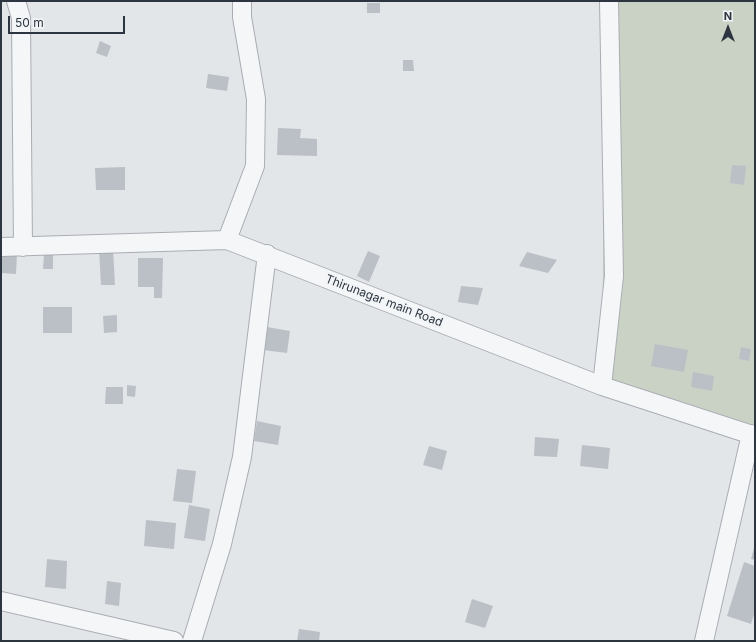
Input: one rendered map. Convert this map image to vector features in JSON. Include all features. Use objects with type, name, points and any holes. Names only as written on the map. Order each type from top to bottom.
[{"type":"street","points":[[16,1],[21,18],[23,247]]},
{"type":"street","points":[[227,240],[255,166],[256,99],[242,17],[242,1]]},
{"type":"street","points":[[602,386],[614,276],[609,1]]},
{"type":"street","name":"Thirunagar main Road","points":[[1,247],[227,240],[602,386],[753,435]]},
{"type":"street","points":[[192,641],[222,544],[242,457],[266,254]]},
{"type":"street","points":[[704,641],[753,435]]},
{"type":"street","points":[[1,601],[174,641]]},
{"type":"shaded area","points":[[605,1],[755,1],[755,445],[602,386]]},
{"type":"building","points":[[367,3],[380,3],[380,13],[367,13]]},
{"type":"building","points":[[100,41],[111,46],[107,57],[96,53]]},
{"type":"building","points":[[403,60],[413,60],[414,71],[403,71]]},
{"type":"building","points":[[208,74],[229,77],[227,91],[206,88]]},
{"type":"building","points":[[278,128],[301,129],[300,138],[317,139],[317,156],[277,155]]},
{"type":"building","points":[[732,165],[746,166],[744,185],[730,183]]},
{"type":"building","points":[[125,167],[125,190],[96,190],[95,168]]},
{"type":"building","points":[[99,249],[113,249],[115,285],[101,285]]},
{"type":"building","points":[[368,251],[380,256],[369,282],[357,276]]},
{"type":"building","points":[[527,252],[557,260],[548,273],[519,266]]},
{"type":"building","points":[[1,253],[17,254],[16,274],[1,273]]},
{"type":"building","points":[[44,254],[53,255],[53,269],[43,269]]},
{"type":"building","points":[[138,258],[163,258],[162,298],[154,298],[154,287],[138,287]]},
{"type":"building","points":[[461,286],[483,288],[478,305],[458,302]]},
{"type":"building","points":[[43,307],[72,307],[72,333],[43,333]]},
{"type":"building","points":[[117,315],[117,332],[104,333],[103,316]]},
{"type":"building","points":[[267,327],[290,331],[287,353],[263,350]]},
{"type":"building","points":[[655,344],[688,350],[684,372],[651,366]]},
{"type":"building","points":[[741,347],[751,349],[749,361],[739,359]]},
{"type":"building","points":[[693,372],[714,376],[712,391],[691,387]]},
{"type":"building","points":[[127,385],[136,386],[135,397],[127,396]]},
{"type":"building","points":[[106,387],[123,387],[123,404],[105,404]]},
{"type":"building","points":[[257,421],[281,426],[278,445],[254,441]]},
{"type":"building","points":[[535,437],[559,439],[557,457],[534,456]]},
{"type":"building","points":[[582,445],[610,448],[608,469],[580,466]]},
{"type":"building","points":[[429,446],[447,451],[442,470],[423,465]]},
{"type":"building","points":[[177,469],[196,471],[192,503],[173,501]]},
{"type":"building","points":[[189,505],[210,509],[205,541],[184,538]]},
{"type":"building","points":[[146,520],[176,523],[174,549],[144,546]]},
{"type":"building","points":[[755,544],[755,560],[751,559]]},
{"type":"building","points":[[47,559],[67,561],[66,589],[45,587]]},
{"type":"building","points":[[744,562],[755,566],[755,611],[751,624],[727,616]]},
{"type":"building","points":[[107,581],[121,583],[119,606],[105,604]]},
{"type":"building","points":[[472,599],[493,606],[485,628],[465,622]]},
{"type":"building","points":[[299,629],[320,632],[319,641],[297,641]]}]
